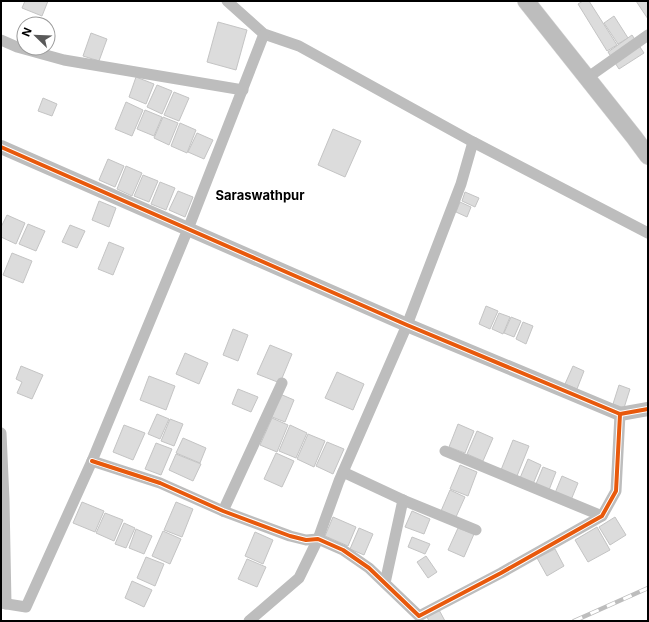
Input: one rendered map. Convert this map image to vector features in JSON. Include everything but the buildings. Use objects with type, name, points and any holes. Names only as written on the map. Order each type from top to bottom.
[{"type":"main road","points":[[526,1],[648,156]]},
{"type":"street","points":[[227,1],[264,34],[299,46],[474,142],[648,233]]},
{"type":"street","points":[[1,433],[4,500],[3,603],[26,607],[92,461],[188,229],[264,34]]},
{"type":"street","points":[[587,78],[648,36]]},
{"type":"street","points":[[1,40],[17,47],[64,60],[243,90]]},
{"type":"street","points":[[248,621],[299,578],[318,539],[339,481],[406,325],[461,184],[474,142]]},
{"type":"street","points":[[1,147],[406,325],[620,414],[648,408]]},
{"type":"street","points":[[223,510],[282,383]]},
{"type":"street","points":[[92,461],[160,483],[223,510],[290,536],[306,540],[318,539],[343,550],[369,568],[419,616],[501,573],[602,516],[616,491],[620,414]]},
{"type":"street","points":[[445,451],[602,516]]},
{"type":"street","points":[[343,472],[403,500],[476,530]]},
{"type":"street","points":[[385,583],[403,500]]},
{"type":"railway","points":[[574,621],[648,588]]},
{"type":"cycle path","points":[[1,147],[407,325],[620,414],[648,409]]},
{"type":"cycle path","points":[[92,461],[160,483],[223,511],[290,536],[306,540],[318,539],[343,550],[369,568],[419,616],[501,573],[602,516],[616,491],[620,414]]},
{"type":"district","name":"Saraswathpur","points":[[260,195]]}]
